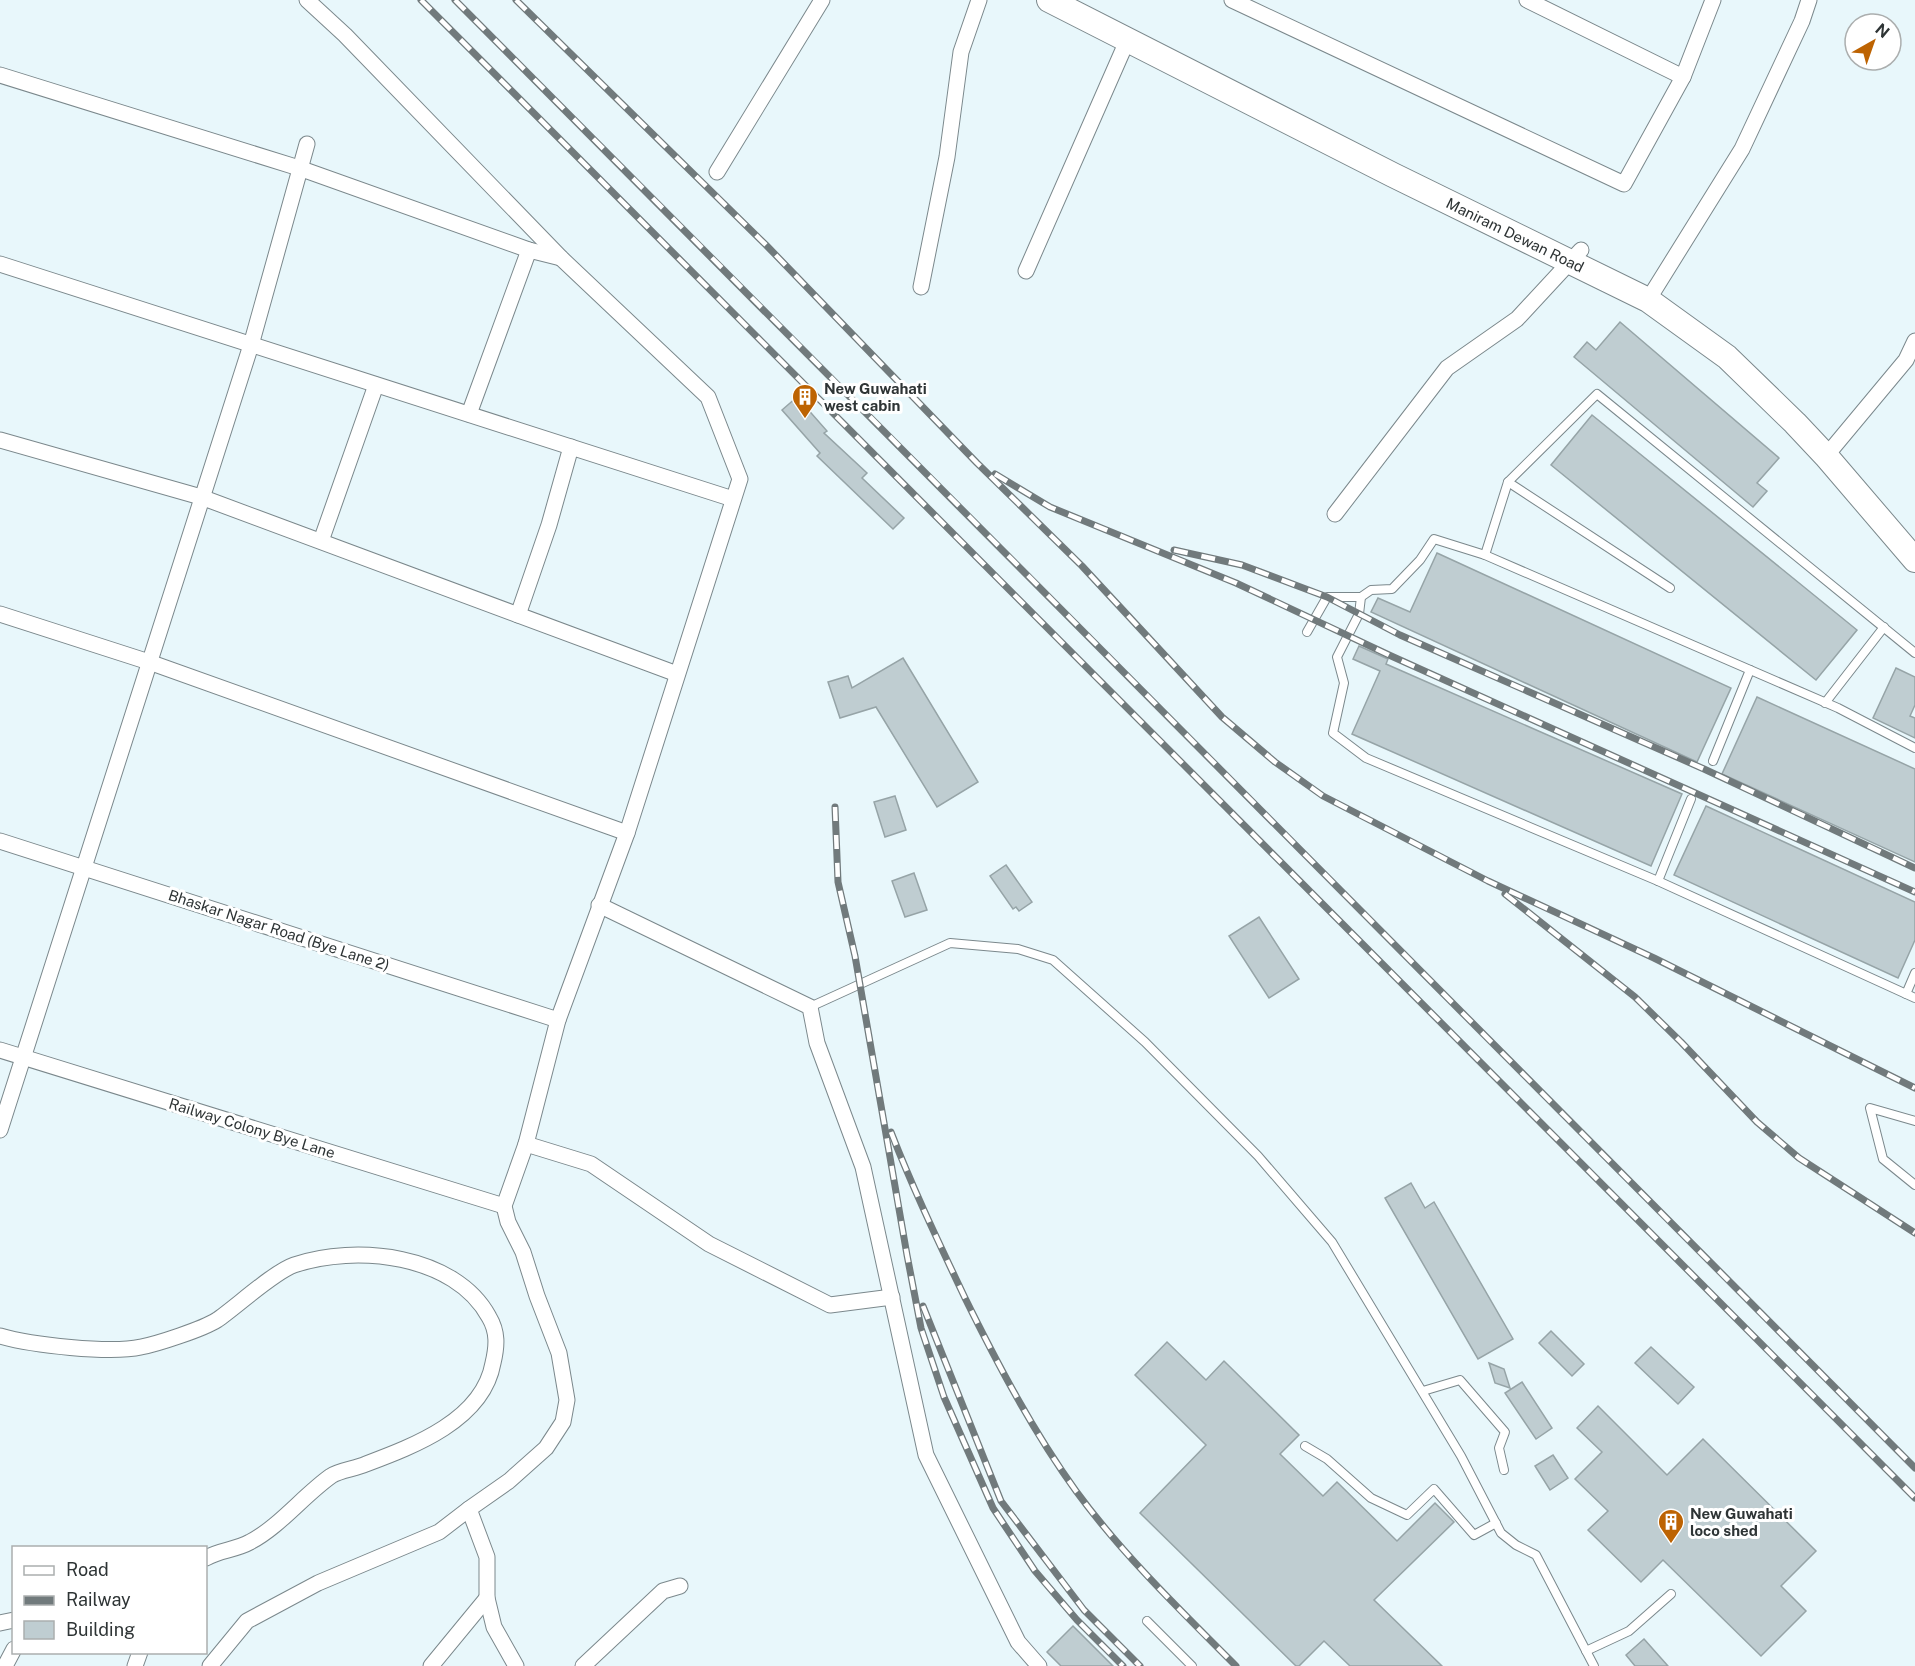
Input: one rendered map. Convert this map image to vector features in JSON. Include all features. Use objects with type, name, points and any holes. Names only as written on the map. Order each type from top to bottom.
[{"type":"main road","name":"Maniram Dewan Road","points":[[1063,2],[1127,41],[1576,256]]},
{"type":"main road","name":"Maniram Dewan Road","points":[[1063,2],[1653,294],[1736,345],[1831,450],[1915,536]]},
{"type":"main road","name":"Maniram Dewan Road","points":[[1831,450],[1915,561]]},
{"type":"street","points":[[210,1666],[247,1621],[318,1583],[439,1532],[509,1481],[546,1449],[563,1422],[567,1400],[559,1353],[523,1252],[508,1222],[504,1206],[526,1144],[558,1020],[627,834],[740,479],[708,397],[561,258],[345,35],[307,0]]},
{"type":"street","points":[[717,172],[822,0]]},
{"type":"street","points":[[921,287],[947,157],[961,52],[979,0]]},
{"type":"street","points":[[1232,0],[1624,184],[1683,77],[1713,0]]},
{"type":"street","points":[[1527,0],[1683,77]]},
{"type":"street","points":[[1653,294],[1742,149],[1802,21],[1809,0]]},
{"type":"street","points":[[1026,271],[1127,41]]},
{"type":"street","points":[[0,75],[299,168],[529,250],[561,258]]},
{"type":"street","points":[[0,1130],[250,345],[307,144]]},
{"type":"street","points":[[469,414],[529,250]]},
{"type":"street","points":[[1335,514],[1447,368],[1517,319],[1576,256]]},
{"type":"street","points":[[0,264],[733,499]]},
{"type":"street","points":[[1831,450],[1906,360],[1915,341]]},
{"type":"street","points":[[321,542],[376,385]]},
{"type":"street","points":[[0,440],[201,496],[677,675]]},
{"type":"street","points":[[518,615],[549,525],[572,447]]},
{"type":"street","points":[[0,614],[149,662],[627,834]]},
{"type":"street","name":"Bhaskar Nagar Road (Bye Lane 2)","points":[[0,841],[558,1020]]},
{"type":"street","points":[[599,905],[810,1007],[817,1043],[863,1167],[926,1455],[1018,1642],[1039,1666]]},
{"type":"street","name":"Railway Colony Bye Lane","points":[[0,1050],[504,1206]]},
{"type":"street","points":[[526,1144],[591,1164],[709,1244],[830,1305],[892,1297]]},
{"type":"street","points":[[0,1336],[78,1348],[140,1347],[214,1322],[291,1266],[335,1256],[367,1254],[432,1270],[462,1286],[482,1304],[493,1324],[497,1344],[492,1373],[476,1401],[432,1436],[365,1465],[332,1475],[250,1542],[207,1558]]},
{"type":"street","points":[[469,1509],[487,1557],[487,1598],[494,1627],[516,1666]]},
{"type":"street","points":[[583,1666],[663,1591],[680,1586]]},
{"type":"street","points":[[431,1666],[487,1598]]},
{"type":"street","points":[[4,1666],[12,1652]]},
{"type":"lane","points":[[1485,555],[1508,482],[1597,394],[1915,653]]},
{"type":"lane","points":[[1508,482],[1670,588]]},
{"type":"lane","points":[[1307,632],[1327,597],[1361,597],[1371,590],[1392,589],[1420,560],[1434,539],[1485,555],[1826,703],[1915,748]]},
{"type":"lane","points":[[1361,597],[1359,614],[1337,657],[1344,683],[1333,733],[1366,758],[1658,881],[1915,998]]},
{"type":"lane","points":[[1826,703],[1884,627]]},
{"type":"lane","points":[[1713,761],[1750,670]]},
{"type":"lane","points":[[1658,881],[1690,799]]},
{"type":"lane","points":[[810,1007],[950,943],[1018,950],[1053,960],[1145,1042],[1266,1164],[1332,1242],[1461,1456],[1501,1533],[1536,1554],[1594,1666]]},
{"type":"lane","points":[[1906,994],[1915,973]]},
{"type":"lane","points":[[1915,1121],[1870,1108],[1882,1159],[1915,1185]]},
{"type":"lane","points":[[1423,1391],[1460,1380],[1505,1432],[1499,1448],[1504,1470]]},
{"type":"lane","points":[[1305,1446],[1327,1460],[1371,1498],[1407,1515],[1434,1489],[1474,1535],[1496,1523]]},
{"type":"lane","points":[[1586,1651],[1629,1631],[1671,1594]]},
{"type":"lane","points":[[1147,1621],[1192,1666]]},
{"type":"building","points":[[1620,322],[1779,458],[1757,483],[1767,491],[1753,507],[1574,357],[1587,342],[1596,350]]},
{"type":"building","points":[[797,397],[827,431],[824,433],[867,473],[862,478],[904,518],[893,529],[817,456],[820,453],[782,410]]},
{"type":"building","points":[[1592,415],[1857,630],[1816,680],[1551,465]]},
{"type":"building","points":[[1437,553],[1731,688],[1697,762],[1371,612],[1378,598],[1410,612]]},
{"type":"building","points":[[1359,646],[1388,659],[1386,664],[1682,794],[1651,866],[1352,734],[1380,671],[1353,659]]},
{"type":"building","points":[[903,658],[978,782],[937,807],[876,707],[840,718],[828,682],[848,676],[852,688]]},
{"type":"building","points":[[1896,668],[1915,677],[1915,705],[1910,716],[1915,718],[1915,738],[1873,718]]},
{"type":"building","points":[[1757,697],[1915,769],[1915,862],[1722,774]]},
{"type":"building","points":[[895,796],[906,830],[885,837],[874,802]]},
{"type":"building","points":[[1706,806],[1915,902],[1915,940],[1898,978],[1674,875]]},
{"type":"building","points":[[1006,865],[1032,902],[1019,911],[1016,907],[1013,909],[990,876]]},
{"type":"building","points":[[914,873],[927,910],[905,917],[892,881]]},
{"type":"building","points":[[1259,917],[1299,979],[1269,998],[1229,936]]},
{"type":"building","points":[[1411,1183],[1425,1208],[1434,1202],[1513,1339],[1478,1359],[1385,1198]]},
{"type":"building","points":[[1551,1331],[1584,1364],[1572,1376],[1539,1343]]},
{"type":"building","points":[[1167,1342],[1206,1380],[1224,1361],[1299,1435],[1280,1454],[1323,1496],[1337,1482],[1397,1541],[1435,1503],[1454,1522],[1374,1600],[1442,1666],[1350,1666],[1324,1641],[1299,1666],[1296,1666],[1140,1513],[1206,1445],[1135,1375]]},
{"type":"building","points":[[1651,1347],[1694,1387],[1678,1404],[1635,1363]]},
{"type":"building","points":[[1489,1363],[1504,1369],[1510,1388],[1495,1383]]},
{"type":"building","points":[[1522,1382],[1552,1428],[1536,1439],[1505,1393]]},
{"type":"building","name":"New Guwahati loco shed","points":[[1598,1406],[1667,1475],[1703,1439],[1816,1551],[1781,1586],[1806,1611],[1761,1656],[1663,1560],[1641,1582],[1588,1530],[1608,1511],[1575,1479],[1602,1452],[1577,1428]]},
{"type":"building","points":[[1553,1455],[1568,1478],[1550,1490],[1535,1466]]},
{"type":"building","points":[[1073,1626],[1113,1666],[1061,1666],[1047,1652]]},
{"type":"building","points":[[1644,1639],[1668,1666],[1635,1666],[1626,1655]]},
{"type":"railway","points":[[421,0],[1915,1498]]},
{"type":"railway","points":[[455,0],[1915,1468]]},
{"type":"railway","points":[[516,0],[766,245],[977,463],[1082,566],[1222,717],[1275,762],[1323,796],[1488,881],[1654,958],[1915,1088]]},
{"type":"railway","points":[[995,474],[1050,507],[1236,583],[1389,655],[1915,892]]},
{"type":"railway","points":[[1174,550],[1242,565],[1327,597],[1400,635],[1704,769],[1915,868]]},
{"type":"railway","points":[[835,807],[838,882],[855,956],[921,1328],[944,1397],[993,1508],[1035,1571],[1077,1620],[1123,1666]]},
{"type":"railway","points":[[1505,894],[1635,997],[1757,1122],[1799,1158],[1915,1233]]},
{"type":"railway","points":[[891,1132],[917,1195],[965,1298],[1003,1373],[1045,1445],[1076,1491],[1113,1537],[1153,1582],[1236,1666]]},
{"type":"railway","points":[[923,1306],[1001,1501],[1084,1610],[1140,1666]]},
{"type":"place","name":"New Guwahati west cabin","points":[[805,420]]},
{"type":"place","name":"New Guwahati loco shed","points":[[1671,1545]]}]
